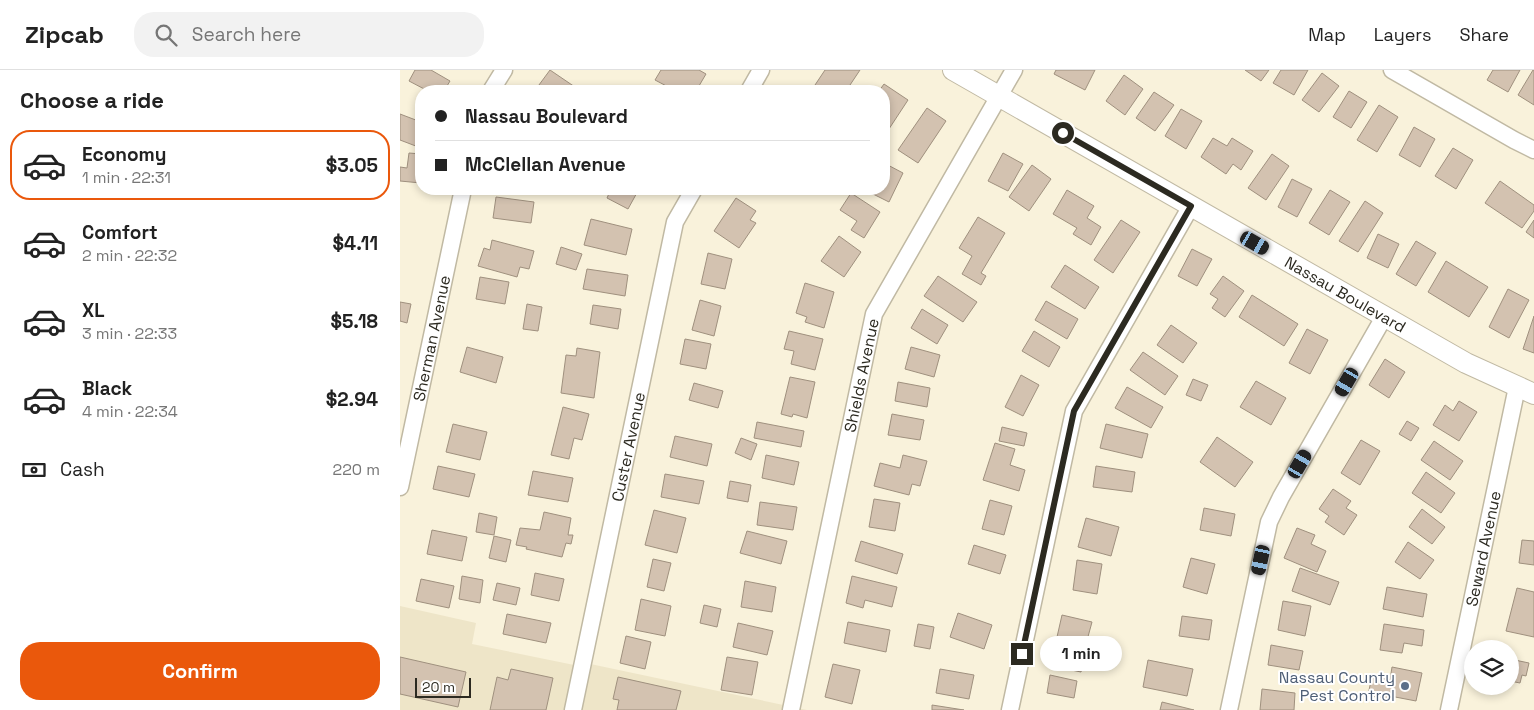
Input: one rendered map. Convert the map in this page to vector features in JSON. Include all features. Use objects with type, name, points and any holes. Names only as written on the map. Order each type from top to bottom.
[{"type":"street","points":[[495,85],[504,70]]},
{"type":"street","points":[[752,85],[761,70]]},
{"type":"street","name":"Nassau Boulevard","points":[[953,70],[1466,363],[1526,391]]},
{"type":"street","name":"Shields Avenue","points":[[791,710],[874,314],[1014,70]]},
{"type":"street","points":[[1392,70],[1534,150]]},
{"type":"street","name":"Sherman Avenue","points":[[400,487],[463,195]]},
{"type":"street","name":"Custer Avenue","points":[[573,710],[675,222],[691,195]]},
{"type":"street","points":[[1010,710],[1074,411],[1191,206]]},
{"type":"street","points":[[1229,710],[1270,522],[1281,497],[1384,317]]},
{"type":"street","name":"Seward Avenue","points":[[1449,710],[1526,391]]},
{"type":"shaded area","points":[[400,606],[476,623],[472,644],[579,666],[581,662],[807,710],[400,710]]},
{"type":"building","points":[[415,70],[431,70],[450,81],[448,85],[417,85],[409,81]]},
{"type":"building","points":[[550,70],[572,85],[539,85]]},
{"type":"building","points":[[661,70],[699,70],[706,74],[700,85],[665,85],[655,80]]},
{"type":"building","points":[[825,70],[860,70],[850,85],[815,85]]},
{"type":"building","points":[[1056,70],[1095,70],[1085,90],[1054,74]]},
{"type":"building","points":[[1245,70],[1269,70],[1261,81]]},
{"type":"building","points":[[1281,70],[1308,70],[1294,95],[1273,83]]},
{"type":"building","points":[[1493,70],[1520,70],[1508,92],[1487,80]]},
{"type":"building","points":[[1534,70],[1534,105],[1518,95]]},
{"type":"building","points":[[1322,73],[1339,86],[1319,112],[1302,100]]},
{"type":"building","points":[[1124,75],[1143,89],[1125,115],[1106,101]]},
{"type":"building","points":[[890,88],[908,100],[890,127]]},
{"type":"building","points":[[1349,91],[1367,102],[1351,128],[1333,117]]},
{"type":"building","points":[[1154,92],[1174,105],[1155,131],[1136,118]]},
{"type":"building","points":[[1379,105],[1398,117],[1377,152],[1357,140]]},
{"type":"building","points":[[927,108],[946,121],[918,163],[898,150]]},
{"type":"building","points":[[1181,109],[1202,121],[1186,149],[1165,136]]},
{"type":"building","points":[[400,114],[415,120],[415,146],[400,140]]},
{"type":"building","points":[[1414,127],[1435,139],[1420,167],[1399,155]]},
{"type":"building","points":[[1213,138],[1227,146],[1232,138],[1253,151],[1241,170],[1233,164],[1226,174],[1201,157]]},
{"type":"building","points":[[1453,148],[1473,160],[1456,189],[1435,176]]},
{"type":"building","points":[[409,153],[415,154],[415,182],[400,181],[400,167],[407,168]]},
{"type":"building","points":[[1003,153],[1023,164],[1008,191],[988,181]]},
{"type":"building","points":[[1272,154],[1289,166],[1266,200],[1248,188]]},
{"type":"building","points":[[1032,165],[1051,179],[1029,211],[1009,197]]},
{"type":"building","points":[[890,166],[903,173],[889,202],[875,195],[890,195]]},
{"type":"building","points":[[1292,179],[1312,189],[1297,217],[1278,207]]},
{"type":"building","points":[[1500,181],[1534,205],[1534,211],[1522,228],[1485,203]]},
{"type":"building","points":[[1067,190],[1094,206],[1087,218],[1101,227],[1091,245],[1073,234],[1077,228],[1053,214]]},
{"type":"building","points":[[1330,190],[1350,202],[1329,235],[1309,223]]},
{"type":"building","points":[[608,195],[636,195],[628,209],[607,198]]},
{"type":"building","points":[[850,195],[854,195],[880,212],[864,238],[851,230],[857,221],[840,210]]},
{"type":"building","points":[[496,197],[534,202],[531,223],[493,218]]},
{"type":"building","points":[[736,198],[756,211],[750,220],[756,223],[739,248],[714,231]]},
{"type":"building","points":[[1365,201],[1383,213],[1358,252],[1339,241]]},
{"type":"building","points":[[978,217],[1005,233],[981,273],[986,276],[981,285],[962,274],[972,256],[959,248]]},
{"type":"building","points":[[591,219],[632,229],[626,255],[584,245]]},
{"type":"building","points":[[1121,220],[1140,232],[1113,273],[1094,260]]},
{"type":"building","points":[[1534,220],[1534,238],[1526,232]]},
{"type":"building","points":[[1378,234],[1399,244],[1388,268],[1367,258]]},
{"type":"building","points":[[839,236],[861,252],[844,277],[821,261]]},
{"type":"building","points":[[492,240],[534,251],[529,269],[520,267],[517,277],[478,266],[484,248],[490,250]]},
{"type":"building","points":[[1416,241],[1436,253],[1416,286],[1396,274]]},
{"type":"building","points":[[561,247],[582,254],[576,270],[556,264]]},
{"type":"building","points":[[1192,249],[1212,259],[1197,286],[1178,276]]},
{"type":"building","points":[[708,253],[732,259],[725,289],[701,284]]},
{"type":"building","points":[[1446,261],[1488,287],[1469,317],[1428,292]]},
{"type":"building","points":[[1065,265],[1099,287],[1085,309],[1051,287]]},
{"type":"building","points":[[587,269],[628,275],[625,296],[583,289]]},
{"type":"building","points":[[938,276],[977,302],[963,322],[924,296]]},
{"type":"building","points":[[1223,276],[1244,291],[1225,317],[1212,308],[1218,299],[1210,294]]},
{"type":"building","points":[[480,277],[509,282],[505,304],[476,299]]},
{"type":"building","points":[[805,283],[834,292],[824,328],[805,322],[807,317],[796,313]]},
{"type":"building","points":[[1508,289],[1529,300],[1509,338],[1489,327]]},
{"type":"building","points":[[1252,295],[1298,324],[1284,346],[1239,317]]},
{"type":"building","points":[[700,300],[721,306],[714,336],[692,330]]},
{"type":"building","points":[[1046,301],[1078,319],[1067,339],[1035,320]]},
{"type":"building","points":[[400,302],[411,304],[407,323],[400,321]]},
{"type":"building","points":[[527,304],[542,307],[538,331],[523,329]]},
{"type":"building","points":[[593,305],[621,309],[618,329],[590,324]]},
{"type":"building","points":[[922,309],[948,325],[937,344],[911,328]]},
{"type":"building","points":[[1534,316],[1534,353],[1523,349]]},
{"type":"building","points":[[1171,325],[1197,343],[1183,363],[1157,345]]},
{"type":"building","points":[[1307,329],[1328,340],[1310,374],[1289,363]]},
{"type":"building","points":[[789,331],[823,339],[815,370],[791,364],[794,351],[784,349]]},
{"type":"building","points":[[1034,331],[1060,347],[1049,367],[1022,351]]},
{"type":"building","points":[[685,339],[711,344],[706,369],[680,364]]},
{"type":"building","points":[[467,347],[503,357],[496,383],[460,372]]},
{"type":"building","points":[[911,347],[940,355],[934,377],[905,369]]},
{"type":"building","points":[[577,348],[600,352],[594,398],[561,393],[566,355],[576,356]]},
{"type":"building","points":[[1143,352],[1178,376],[1165,395],[1130,370]]},
{"type":"building","points":[[1385,359],[1405,372],[1389,398],[1369,385]]},
{"type":"building","points":[[1021,375],[1039,385],[1023,416],[1005,407]]},
{"type":"building","points":[[790,377],[815,382],[807,418],[793,414],[792,417],[781,414]]},
{"type":"building","points":[[1193,379],[1208,385],[1201,401],[1186,395]]},
{"type":"building","points":[[1256,381],[1286,398],[1271,425],[1240,407]]},
{"type":"building","points":[[898,382],[930,388],[927,407],[895,401]]},
{"type":"building","points":[[694,383],[723,391],[718,408],[689,400]]},
{"type":"building","points":[[1127,387],[1163,407],[1151,428],[1115,408]]},
{"type":"building","points":[[1459,401],[1477,412],[1459,441],[1433,425],[1445,405],[1453,411]]},
{"type":"building","points":[[563,407],[589,414],[582,440],[574,438],[569,459],[551,455]]},
{"type":"building","points":[[892,414],[924,420],[920,440],[888,435]]},
{"type":"building","points":[[1407,421],[1419,428],[1411,441],[1399,434]]},
{"type":"building","points":[[757,422],[804,431],[801,447],[754,438]]},
{"type":"building","points":[[453,424],[487,432],[480,460],[446,452]]},
{"type":"building","points":[[1106,424],[1148,434],[1142,458],[1100,448]]},
{"type":"building","points":[[1002,427],[1027,433],[1024,446],[999,441]]},
{"type":"building","points":[[675,436],[712,444],[707,466],[670,457]]},
{"type":"building","points":[[1217,437],[1253,462],[1235,487],[1200,462]]},
{"type":"building","points":[[741,438],[757,444],[751,460],[735,453]]},
{"type":"building","points":[[1361,440],[1380,451],[1360,485],[1341,473]]},
{"type":"building","points":[[1434,441],[1463,461],[1450,480],[1421,460]]},
{"type":"building","points":[[995,443],[1015,449],[1010,465],[1025,470],[1019,491],[983,480]]},
{"type":"building","points":[[766,455],[799,462],[794,485],[762,478]]},
{"type":"building","points":[[903,455],[927,461],[920,486],[912,484],[909,495],[874,486],[880,463],[900,468]]},
{"type":"building","points":[[438,466],[475,474],[469,497],[433,489]]},
{"type":"building","points":[[1096,466],[1135,472],[1132,492],[1093,487]]},
{"type":"building","points":[[533,471],[573,478],[568,502],[528,495]]},
{"type":"building","points":[[1426,472],[1455,493],[1441,513],[1412,493]]},
{"type":"building","points":[[665,474],[704,481],[699,504],[661,497]]},
{"type":"building","points":[[730,481],[751,485],[748,502],[727,498]]},
{"type":"building","points":[[1333,489],[1351,501],[1346,508],[1357,515],[1344,535],[1325,522],[1329,516],[1319,509]]},
{"type":"building","points":[[874,499],[900,503],[895,531],[869,527]]},
{"type":"building","points":[[990,500],[1012,506],[1004,535],[982,529]]},
{"type":"building","points":[[760,502],[797,507],[793,530],[757,525]]},
{"type":"building","points":[[1204,508],[1235,514],[1231,536],[1200,530]]},
{"type":"building","points":[[1422,509],[1445,527],[1432,544],[1409,527]]},
{"type":"building","points":[[654,510],[686,518],[677,553],[645,545]]},
{"type":"building","points":[[544,512],[571,518],[568,535],[573,535],[571,544],[566,543],[562,557],[516,545],[520,528],[540,530]]},
{"type":"building","points":[[479,513],[497,517],[494,535],[476,532]]},
{"type":"building","points":[[1086,518],[1119,527],[1111,556],[1078,547]]},
{"type":"building","points":[[1297,528],[1315,535],[1311,544],[1326,551],[1317,572],[1284,558]]},
{"type":"building","points":[[432,530],[467,537],[462,561],[427,554]]},
{"type":"building","points":[[747,531],[787,541],[781,564],[740,553]]},
{"type":"building","points":[[494,536],[511,540],[506,562],[489,558]]},
{"type":"building","points":[[1522,540],[1534,541],[1534,565],[1519,563]]},
{"type":"building","points":[[861,541],[903,554],[897,574],[855,561]]},
{"type":"building","points":[[1408,542],[1434,560],[1420,579],[1395,562]]},
{"type":"building","points":[[974,545],[1006,555],[1000,574],[968,564]]},
{"type":"building","points":[[1191,558],[1215,564],[1207,594],[1183,587]]},
{"type":"building","points":[[653,559],[671,563],[664,591],[647,587]]},
{"type":"building","points":[[1077,560],[1102,564],[1097,594],[1073,590]]},
{"type":"building","points":[[1300,568],[1339,582],[1330,605],[1292,591]]},
{"type":"building","points":[[535,573],[564,579],[559,601],[531,595]]},
{"type":"building","points":[[462,576],[483,580],[480,603],[459,599]]},
{"type":"building","points":[[852,576],[897,587],[892,607],[865,600],[863,608],[846,603]]},
{"type":"building","points":[[421,579],[454,586],[449,608],[416,601]]},
{"type":"building","points":[[745,581],[776,587],[772,612],[741,607]]},
{"type":"building","points":[[497,583],[520,588],[516,605],[493,600]]},
{"type":"building","points":[[1387,587],[1427,594],[1423,617],[1383,609]]},
{"type":"building","points":[[1517,588],[1534,592],[1534,637],[1506,631]]},
{"type":"building","points":[[641,599],[671,606],[665,636],[635,630]]},
{"type":"building","points":[[1283,601],[1311,606],[1305,636],[1278,630]]},
{"type":"building","points":[[704,605],[721,609],[717,627],[700,623]]},
{"type":"building","points":[[958,613],[992,625],[984,649],[950,637]]},
{"type":"building","points":[[507,614],[551,623],[546,643],[503,634]]},
{"type":"building","points":[[1062,615],[1092,622],[1086,644],[1057,637]]},
{"type":"building","points":[[1182,616],[1212,620],[1209,640],[1179,636]]},
{"type":"building","points":[[848,622],[890,630],[886,652],[844,643]]},
{"type":"building","points":[[738,623],[773,631],[767,655],[733,647]]},
{"type":"building","points":[[918,624],[934,627],[930,649],[914,646]]},
{"type":"building","points":[[1384,624],[1424,630],[1422,646],[1404,643],[1402,653],[1380,650]]},
{"type":"building","points":[[626,636],[651,642],[645,669],[620,663]]},
{"type":"building","points":[[1271,645],[1303,651],[1299,670],[1268,665]]},
{"type":"building","points":[[1056,648],[1085,655],[1081,672],[1052,666]]},
{"type":"building","points":[[400,657],[466,672],[458,707],[400,694]]},
{"type":"building","points":[[727,657],[758,662],[752,695],[721,690]]},
{"type":"building","points":[[1148,660],[1193,669],[1187,696],[1143,687]]},
{"type":"building","points":[[1519,661],[1529,663],[1526,676],[1522,675],[1520,683]]},
{"type":"building","points":[[833,664],[860,670],[852,704],[825,697]]},
{"type":"building","points":[[1392,667],[1422,673],[1416,701],[1390,696],[1389,699],[1368,695],[1372,676],[1390,680]]},
{"type":"building","points":[[511,669],[553,678],[546,710],[490,710],[497,677],[508,680]]},
{"type":"building","points":[[940,669],[974,675],[969,699],[936,693]]},
{"type":"building","points":[[1050,675],[1077,681],[1074,698],[1047,693]]},
{"type":"building","points":[[618,677],[681,691],[676,710],[617,710],[619,700],[613,699]]},
{"type":"building","points":[[1262,689],[1295,693],[1294,710],[1260,710]]},
{"type":"building","points":[[1162,702],[1194,710],[1160,710]]},
{"type":"building","points":[[932,705],[964,710],[932,710]]},
{"type":"place","name":"Nassau County Pest Control","points":[[1405,686]]},
{"type":"route","points":[[1022,654],[1074,411],[1191,206],[1063,133]]}]
